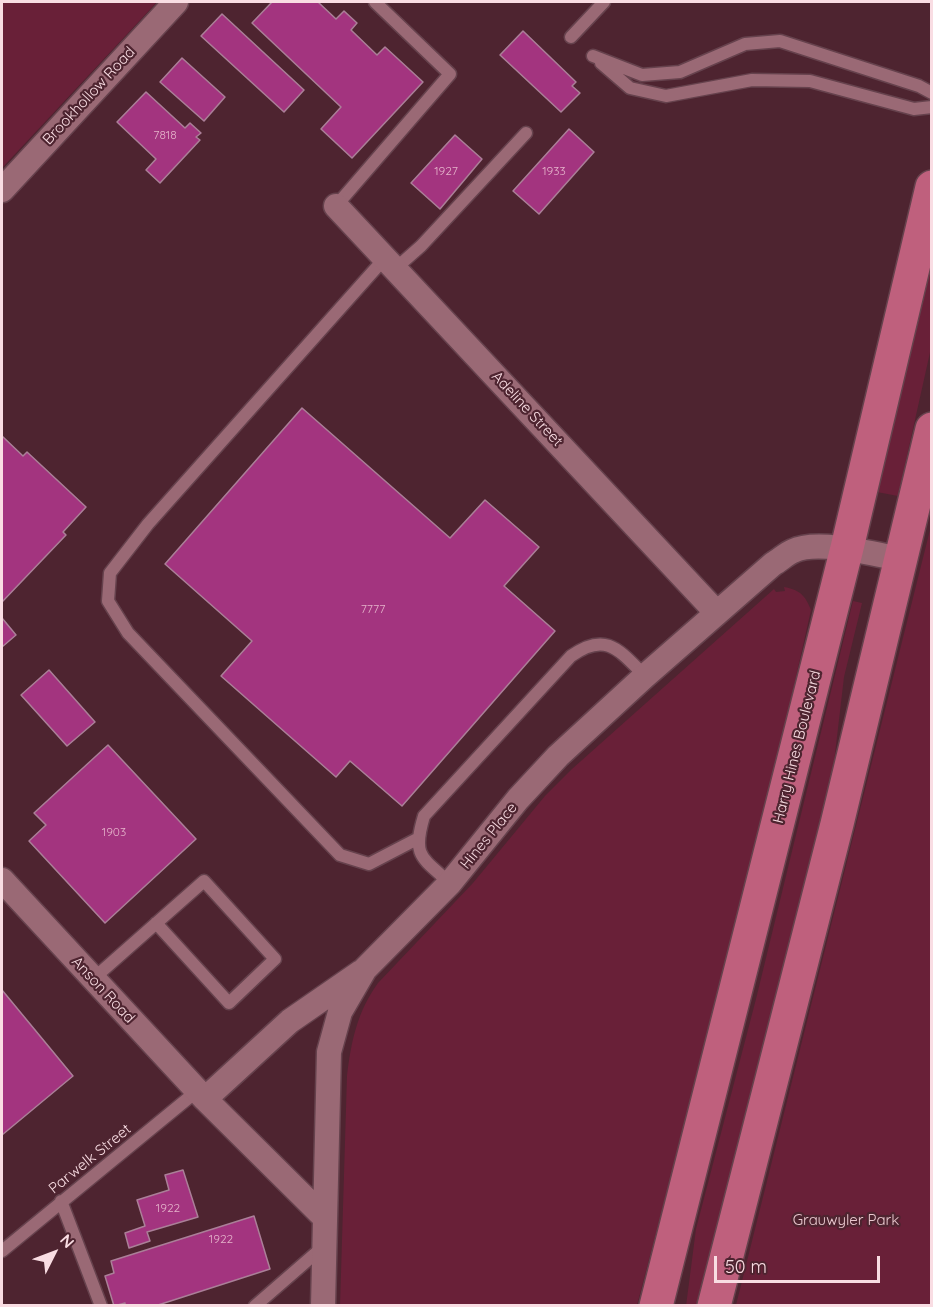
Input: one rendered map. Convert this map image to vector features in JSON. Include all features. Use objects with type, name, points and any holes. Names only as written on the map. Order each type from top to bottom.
[{"type":"main road","name":"Harry Hines Boulevard","points":[[656,1305],[846,548],[932,187]]},
{"type":"main road","points":[[714,1305],[837,824],[932,429]]},
{"type":"street","name":"Brookhollow Road","points":[[2,190],[176,2]]},
{"type":"street","name":"Adeline Street","points":[[336,206],[717,613]]},
{"type":"street","name":"Hines Place","points":[[323,1305],[329,1052],[340,1012],[365,969],[450,883],[526,790],[558,756],[773,564],[794,550],[846,548],[900,559]]},
{"type":"street","name":"Anson Road","points":[[2,880],[201,1095],[325,1218]]},
{"type":"street","points":[[201,1095],[290,1022],[365,969]]},
{"type":"lane","points":[[336,206],[450,74],[375,2]]},
{"type":"lane","points":[[571,37],[604,2]]},
{"type":"lane","points":[[932,93],[919,86],[780,41],[745,44],[680,72],[651,75],[642,75],[593,56],[630,88],[666,96],[752,80],[810,81],[914,109],[932,107]]},
{"type":"lane","points":[[417,839],[369,864],[340,855],[128,633],[108,601],[110,573],[148,524],[390,263],[422,246],[526,133]]},
{"type":"lane","points":[[450,883],[421,857],[417,839],[424,816],[571,656],[587,645],[602,643],[623,654],[645,676]]},
{"type":"lane","points":[[93,979],[156,923],[204,881],[275,959],[229,1003],[156,923]]},
{"type":"lane","name":"Parwelk Street","points":[[2,1251],[61,1201],[201,1095]]},
{"type":"lane","points":[[61,1201],[101,1305]]},
{"type":"lane","points":[[255,1305],[325,1246]]},
{"type":"green space","points":[[2,2],[157,2],[2,168]]},
{"type":"green space","points":[[931,269],[931,348],[898,496],[877,492]]},
{"type":"green space","name":"Grauwyler Park","points":[[931,526],[931,1305],[736,1305]]},
{"type":"green space","points":[[784,587],[801,594],[811,610],[756,855],[637,1305],[340,1306],[347,1076],[356,1028],[371,994],[378,983],[473,883],[545,796],[572,769],[774,589],[776,592],[785,591]]},
{"type":"green space","points":[[853,601],[862,603],[844,677],[833,771],[806,887],[696,1305],[686,1306],[696,1229],[756,999]]},
{"type":"building","points":[[272,2],[318,2],[336,19],[344,11],[357,23],[351,30],[377,55],[385,47],[423,82],[352,158],[321,129],[341,107],[252,23]]},
{"type":"building","points":[[222,14],[304,90],[284,112],[201,36]]},
{"type":"building","points":[[523,31],[576,82],[572,86],[580,93],[561,112],[500,55]]},
{"type":"building","points":[[182,58],[225,97],[204,121],[160,82]]},
{"type":"building","points":[[146,92],[185,128],[190,123],[201,133],[196,137],[200,140],[160,183],[146,170],[156,159],[117,122]]},
{"type":"building","points":[[569,129],[594,152],[539,214],[513,191]]},
{"type":"building","points":[[455,135],[482,159],[440,209],[411,183]]},
{"type":"building","points":[[302,408],[450,538],[485,500],[539,547],[504,586],[555,631],[402,806],[350,761],[336,777],[221,676],[252,641],[165,564]]},
{"type":"building","points":[[2,436],[23,456],[27,452],[86,507],[63,532],[66,535],[2,602]]},
{"type":"building","points":[[2,618],[16,635],[2,647]]},
{"type":"building","points":[[49,670],[95,722],[67,746],[21,695]]},
{"type":"building","points":[[108,745],[196,839],[105,923],[29,841],[46,825],[34,813]]},
{"type":"building","points":[[2,990],[73,1076],[2,1135]]},
{"type":"building","points":[[183,1170],[198,1217],[147,1232],[150,1241],[129,1248],[125,1233],[145,1226],[137,1200],[169,1190],[165,1175]]},
{"type":"building","points":[[254,1216],[270,1269],[155,1306],[125,1306],[125,1303],[114,1306],[105,1276],[114,1273],[111,1261]]}]
